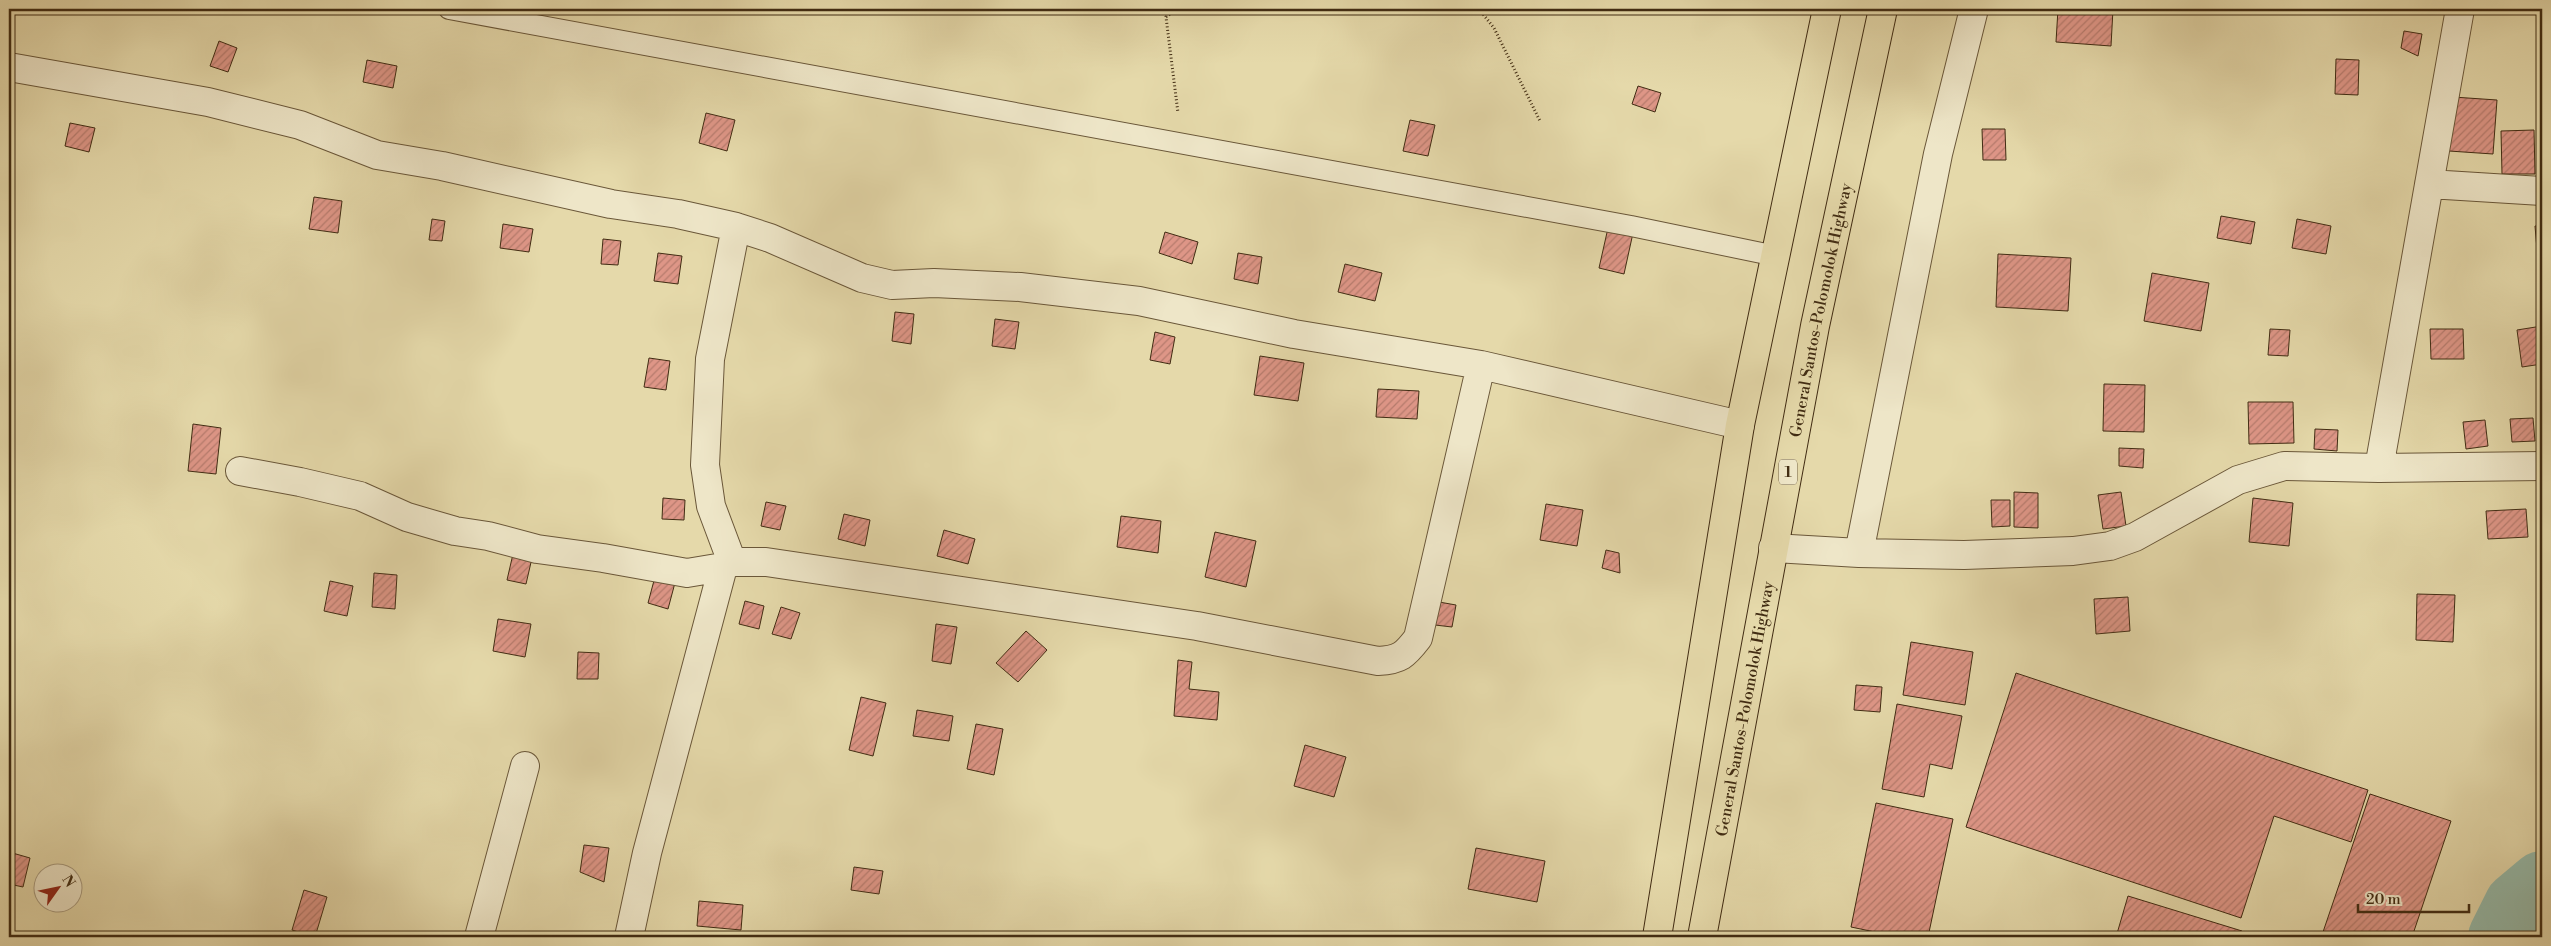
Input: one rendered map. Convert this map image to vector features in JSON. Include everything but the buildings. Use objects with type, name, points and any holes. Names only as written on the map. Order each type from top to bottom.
[{"type":"highway","points":[[1657,937],[1740,426],[1827,9]]},
{"type":"highway","name":"General Santos-Polomolok Highway","points":[[1702,937],[1815,326],[1883,9]]},
{"type":"street","points":[[1859,553],[1938,154],[1974,9]]},
{"type":"street","points":[[2379,468],[2460,9]]},
{"type":"street","points":[[9,67],[208,102],[300,125],[376,155],[442,166],[611,204],[678,214],[736,227],[770,238],[862,278],[892,285],[934,282],[1020,287],[1138,301],[1294,334],[1481,365],[1740,426]]},
{"type":"street","points":[[2429,184],[2542,191]]},
{"type":"street","points":[[629,937],[647,853],[727,564],[711,506],[705,465],[710,359],[736,227]]},
{"type":"street","points":[[240,471],[360,496],[407,517],[455,530],[488,536],[537,549],[603,558],[652,569],[687,573],[727,564],[766,562],[1196,626],[1378,661],[1394,660],[1408,652],[1418,638],[1481,365]]},
{"type":"street","points":[[1774,548],[1859,553],[1964,555],[2072,551],[2110,546],[2144,532],[2238,480],[2284,466],[2379,468],[2542,466]]},
{"type":"street","points":[[479,937],[525,766]]},
{"type":"lane","points":[[460,10],[1631,226],[1776,256]]},
{"type":"path","points":[[1165,9],[1183,144]]},
{"type":"path","points":[[1166,18],[1176,9]]},
{"type":"path","points":[[1479,9],[1494,28],[1540,121]]},
{"type":"waterway","points":[[2501,937],[2517,905],[2542,884]]}]
